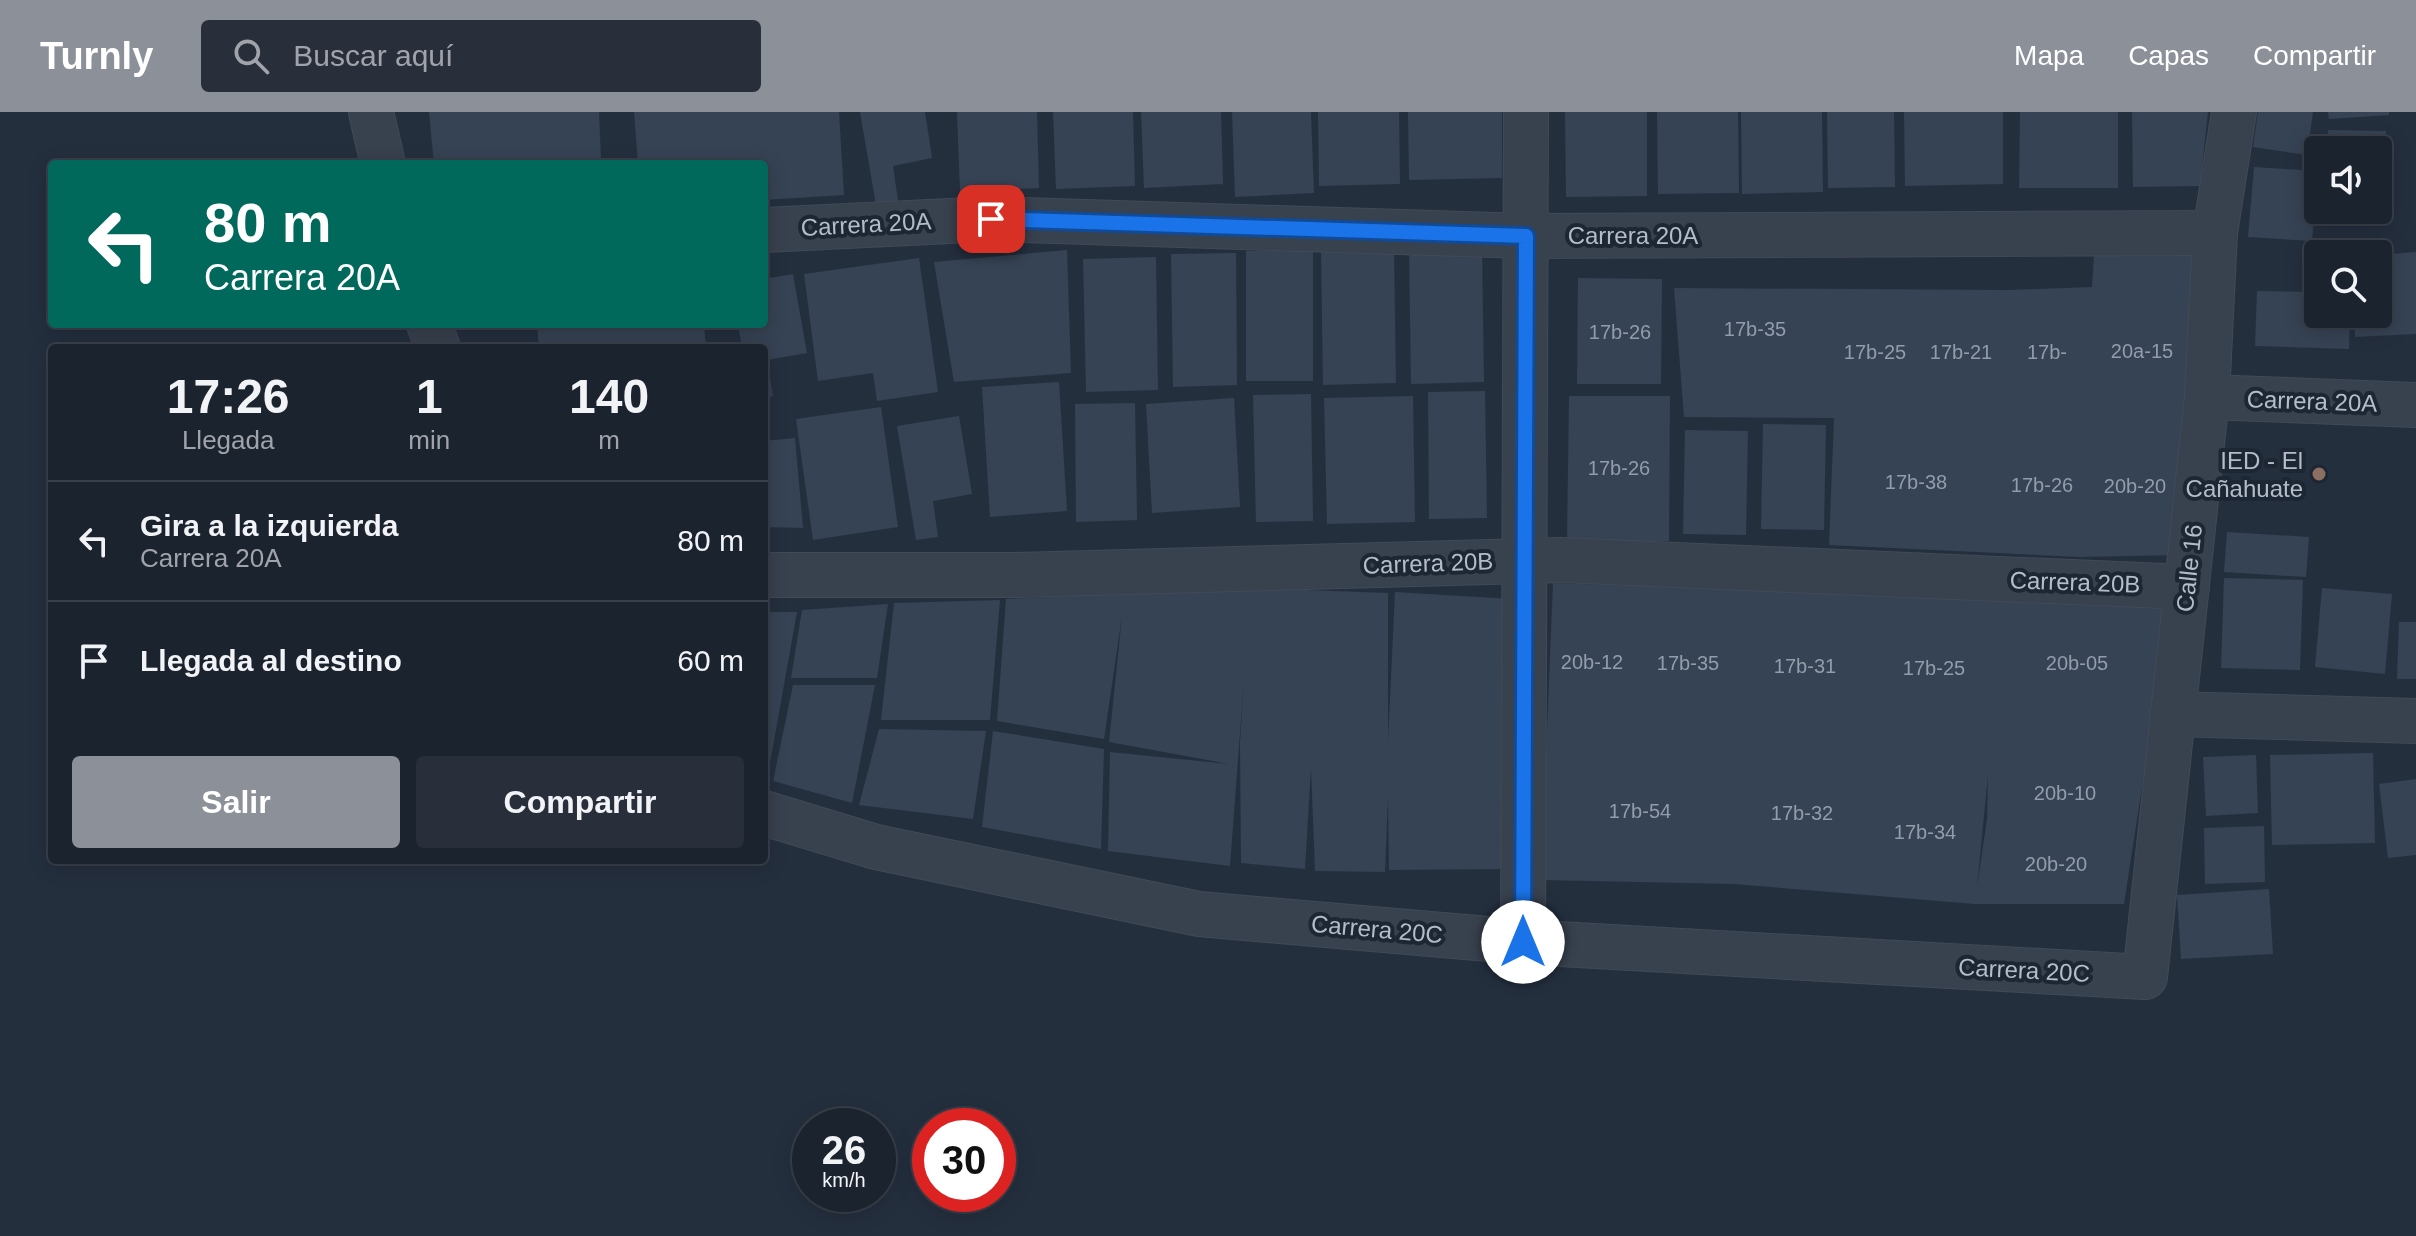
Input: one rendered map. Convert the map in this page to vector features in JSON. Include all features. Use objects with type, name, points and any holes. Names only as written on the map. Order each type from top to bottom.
[{"type":"street","points":[[371,112],[382,160]]},
{"type":"street","points":[[1523,942],[1526,112]]},
{"type":"street","name":"Calle 16","points":[[2145,977],[2207,397],[2215,233],[2234,112]]},
{"type":"street","name":"Carrera 20A","points":[[768,230],[991,219],[1526,236],[2215,233]]},
{"type":"street","name":"Carrera 20A","points":[[2207,397],[2416,405]]},
{"type":"street","name":"Carrera 20B","points":[[768,575],[1014,575],[1593,561],[2187,587]]},
{"type":"street","points":[[2172,714],[2416,721]]},
{"type":"street","name":"Carrera 20C","points":[[768,814],[876,847],[1199,914],[1523,942],[2145,977]]},
{"type":"building","points":[[429,112],[599,112],[601,159],[434,160]]},
{"type":"building","points":[[634,112],[839,112],[844,195],[768,200],[768,160],[638,160]]},
{"type":"building","points":[[860,112],[925,112],[932,158],[893,166],[898,201],[876,205]]},
{"type":"building","points":[[957,112],[1037,112],[1039,188],[960,192]]},
{"type":"building","points":[[1053,112],[1133,112],[1135,186],[1056,189]]},
{"type":"building","points":[[1141,112],[1221,112],[1223,184],[1144,188]]},
{"type":"building","points":[[1232,112],[1311,112],[1314,193],[1235,197]]},
{"type":"building","points":[[1318,112],[1399,112],[1400,184],[1319,186]]},
{"type":"building","points":[[1408,112],[1502,112],[1502,178],[1409,180]]},
{"type":"building","points":[[1565,112],[1647,112],[1647,196],[1566,197]]},
{"type":"building","points":[[1657,112],[1738,112],[1739,193],[1658,194]]},
{"type":"building","points":[[1741,112],[1822,112],[1823,192],[1742,194]]},
{"type":"building","points":[[1827,112],[1894,112],[1895,187],[1828,188]]},
{"type":"building","points":[[1904,112],[2003,112],[2003,184],[1905,186]]},
{"type":"building","points":[[2020,112],[2118,112],[2118,188],[2019,188]]},
{"type":"building","points":[[2132,112],[2208,112],[2200,186],[2133,187]]},
{"type":"building","points":[[2258,112],[2313,112],[2310,136],[2304,136],[2304,155],[2253,147]]},
{"type":"building","points":[[2328,112],[2389,112],[2389,115],[2329,119]]},
{"type":"building","points":[[2328,130],[2386,131],[2386,136],[2328,136]]},
{"type":"building","points":[[2254,167],[2304,170],[2304,224],[2313,224],[2312,240],[2248,237]]},
{"type":"building","points":[[1482,249],[1484,382],[1411,384],[1409,250]]},
{"type":"building","points":[[1067,250],[1071,373],[954,382],[934,262]]},
{"type":"building","points":[[1313,250],[1313,381],[1246,381],[1246,251]]},
{"type":"building","points":[[1394,250],[1396,383],[1323,385],[1321,251]]},
{"type":"building","points":[[2202,252],[2181,555],[2080,557],[1829,545],[1834,418],[1684,417],[1674,288],[2008,290],[2092,287],[2094,256]]},
{"type":"building","points":[[2416,252],[2416,334],[2355,337],[2355,328],[2392,328],[2392,254]]},
{"type":"building","points":[[1236,253],[1237,385],[1173,387],[1171,254]]},
{"type":"building","points":[[1156,257],[1158,390],[1086,392],[1083,259]]},
{"type":"building","points":[[919,258],[938,392],[877,401],[873,373],[818,381],[804,274]]},
{"type":"building","points":[[793,274],[807,353],[768,360],[768,344],[741,344],[739,328],[768,328],[768,278]]},
{"type":"building","points":[[1578,278],[1662,279],[1661,384],[1577,384]]},
{"type":"building","points":[[2257,291],[2304,292],[2304,328],[2350,328],[2349,349],[2255,346]]},
{"type":"building","points":[[537,328],[704,328],[706,344],[539,344]]},
{"type":"building","points":[[768,366],[773,396],[768,397]]},
{"type":"building","points":[[1059,382],[1067,511],[990,517],[982,387]]},
{"type":"building","points":[[1485,391],[1487,518],[1429,519],[1428,392]]},
{"type":"building","points":[[1311,394],[1313,521],[1256,522],[1253,395]]},
{"type":"building","points":[[1413,396],[1415,522],[1327,524],[1324,398]]},
{"type":"building","points":[[1569,396],[1670,396],[1669,541],[1567,541]]},
{"type":"building","points":[[1234,398],[1240,507],[1152,513],[1146,404]]},
{"type":"building","points":[[1135,403],[1137,520],[1076,522],[1075,404]]},
{"type":"building","points":[[881,407],[898,527],[813,540],[796,419]]},
{"type":"building","points":[[959,416],[972,494],[933,501],[938,537],[916,540],[897,426]]},
{"type":"building","points":[[1763,424],[1826,425],[1824,530],[1761,529]]},
{"type":"building","points":[[1685,430],[1748,431],[1746,535],[1683,534]]},
{"type":"building","points":[[795,438],[803,528],[768,527],[768,441]]},
{"type":"building","points":[[2227,532],[2309,537],[2306,577],[2224,572]]},
{"type":"building","points":[[2224,578],[2303,580],[2300,670],[2221,668]]},
{"type":"building","points":[[1553,583],[2163,604],[2151,728],[2124,904],[1975,904],[1734,884],[1541,880]],"holes":[[[1988,775],[1987,819],[1977,887]]]},
{"type":"building","points":[[1252,588],[1388,593],[1388,741],[1395,592],[1511,599],[1508,869],[1389,870],[1388,797],[1385,872],[1315,871],[1311,768],[1305,869],[1241,863],[1240,743],[1244,680],[1230,866],[1108,851],[1110,752],[1229,764],[1109,742],[1122,616],[1104,739],[997,721],[1006,599]]},
{"type":"building","points":[[2322,588],[2392,594],[2385,674],[2315,667]]},
{"type":"building","points":[[1000,600],[990,720],[881,720],[894,603]]},
{"type":"building","points":[[888,604],[877,678],[791,678],[802,610]]},
{"type":"building","points":[[768,612],[797,612],[768,774]]},
{"type":"building","points":[[2399,622],[2416,622],[2416,679],[2397,679]]},
{"type":"building","points":[[793,685],[875,685],[852,803],[773,781]]},
{"type":"building","points":[[879,729],[986,731],[973,819],[859,805]]},
{"type":"building","points":[[993,731],[1104,749],[1101,849],[982,827]]},
{"type":"building","points":[[2373,753],[2375,843],[2272,845],[2270,755]]},
{"type":"building","points":[[2256,755],[2258,813],[2206,816],[2203,757]]},
{"type":"building","points":[[2416,779],[2416,855],[2388,858],[2379,784]]},
{"type":"building","points":[[2264,826],[2265,882],[2205,884],[2204,828]]},
{"type":"building","points":[[2269,889],[2273,954],[2181,959],[2177,895]]},
{"type":"place","name":"IED - El Cañahuate","points":[[2319,474]]},
{"type":"route","points":[[991,219],[1526,236],[1523,942]]}]
